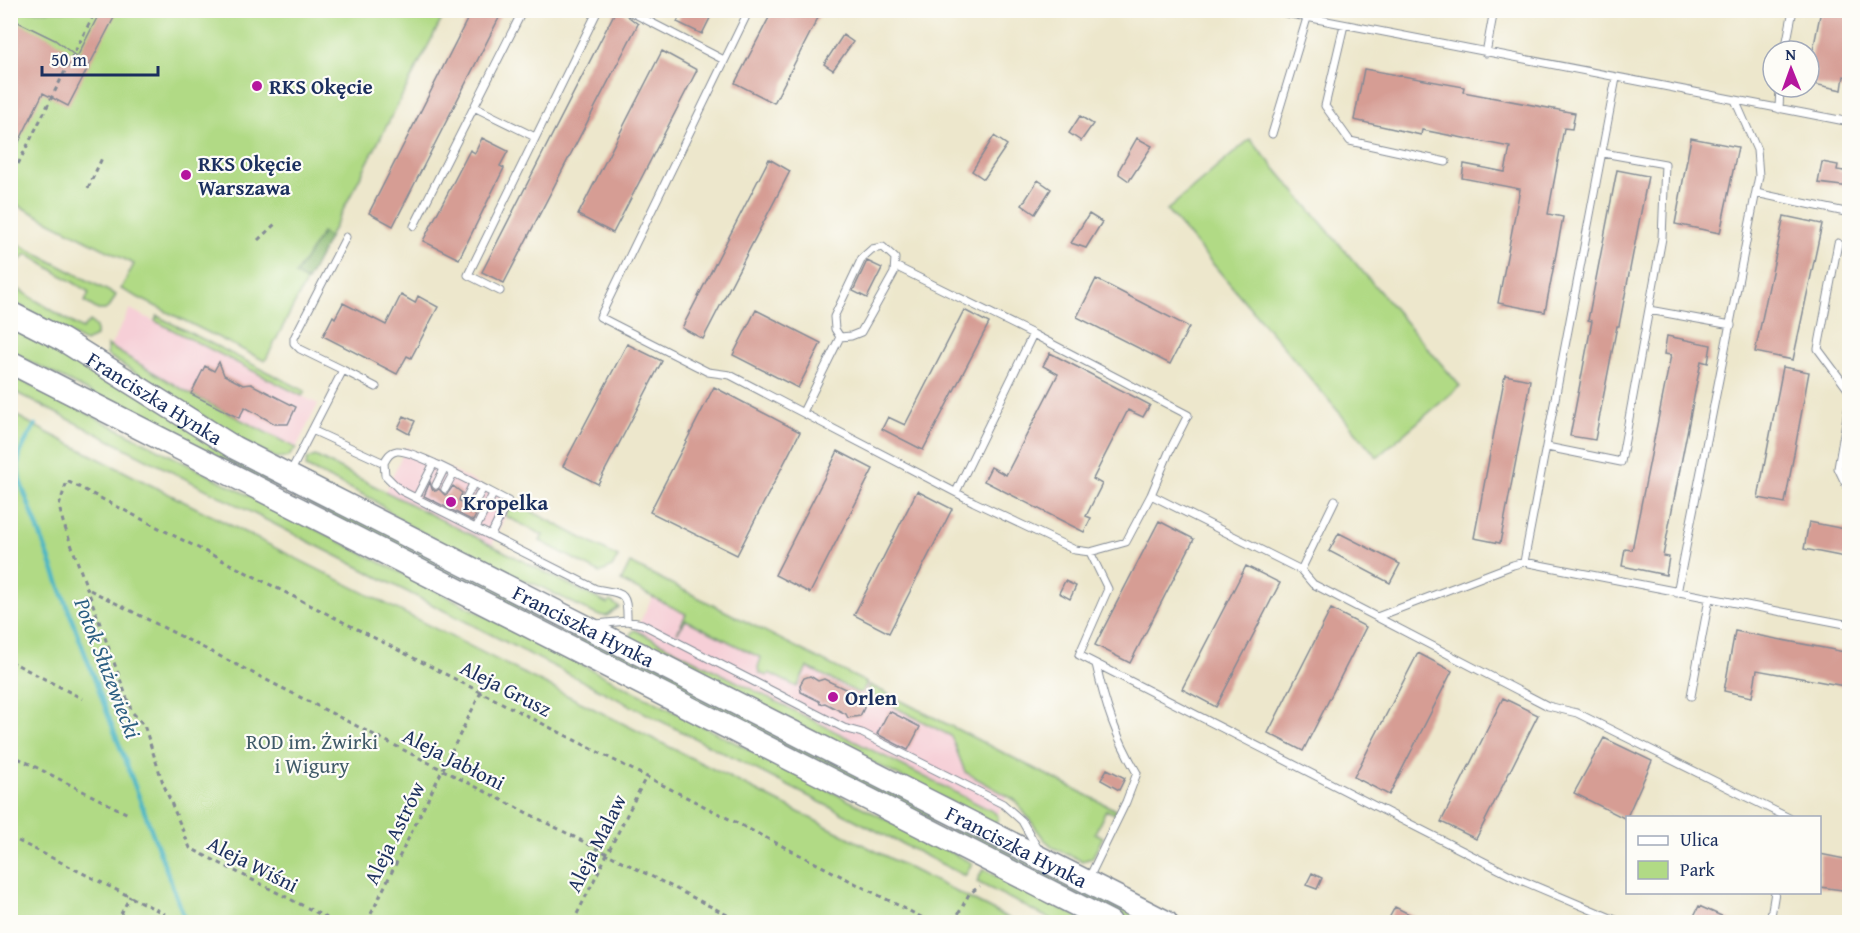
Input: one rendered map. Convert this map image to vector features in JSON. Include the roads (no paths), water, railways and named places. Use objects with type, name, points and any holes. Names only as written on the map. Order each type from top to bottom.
[{"type":"main road","name":"Franciszka Hynka","points":[[10,313],[63,340],[224,442],[1166,922]]},
{"type":"main road","name":"Franciszka Hynka","points":[[10,362],[1110,922]]},
{"type":"lane","points":[[414,226],[523,10]]},
{"type":"lane","points":[[500,291],[468,275],[598,10]]},
{"type":"lane","points":[[627,10],[724,60]]},
{"type":"lane","points":[[749,10],[600,316],[708,372],[730,375],[956,492],[1075,550],[1090,552],[1126,542],[1151,495],[1188,415],[1034,334],[895,266]]},
{"type":"lane","points":[[1270,10],[1850,122]]},
{"type":"lane","points":[[1323,21],[1325,10]]},
{"type":"lane","points":[[1486,53],[1494,10]]},
{"type":"lane","points":[[1787,39],[1793,10]]},
{"type":"lane","points":[[1272,134],[1307,18]]},
{"type":"lane","points":[[1344,25],[1325,106],[1350,141],[1446,162]]},
{"type":"lane","points":[[1524,562],[1616,78]]},
{"type":"lane","points":[[1779,99],[1779,109]]},
{"type":"lane","points":[[1677,593],[1759,176],[1757,150],[1735,100]]},
{"type":"lane","points":[[474,107],[534,137]]},
{"type":"lane","points":[[1547,447],[1621,462],[1662,238],[1665,164],[1603,153]]},
{"type":"lane","points":[[1756,193],[1850,213]]},
{"type":"lane","points":[[346,237],[294,338],[294,343],[300,349],[376,387]]},
{"type":"lane","points":[[1839,243],[1818,350],[1850,392]]},
{"type":"lane","points":[[883,247],[895,258],[894,273],[861,332],[840,337],[835,329],[834,317],[862,258],[872,249],[883,247]]},
{"type":"lane","points":[[1649,310],[1731,325]]},
{"type":"lane","points":[[956,492],[1034,334]]},
{"type":"lane","points":[[803,412],[840,337]]},
{"type":"lane","points":[[289,476],[343,370]]},
{"type":"lane","points":[[1850,399],[1838,468],[1850,493]]},
{"type":"lane","points":[[312,430],[384,463]]},
{"type":"lane","points":[[491,535],[508,501],[412,453],[397,451],[390,454],[384,463],[385,475],[400,490],[457,516],[476,528],[596,589],[616,591],[624,596],[627,621]]},
{"type":"lane","points":[[416,498],[434,463]]},
{"type":"lane","points":[[436,485],[444,469]]},
{"type":"lane","points":[[445,489],[453,474]]},
{"type":"lane","points":[[465,500],[473,484]]},
{"type":"lane","points":[[474,504],[483,489]]},
{"type":"lane","points":[[476,528],[493,494]]},
{"type":"lane","points":[[1151,495],[1301,570],[1313,584],[1548,706],[1577,713],[1785,816]]},
{"type":"lane","points":[[1301,570],[1335,500]]},
{"type":"lane","points":[[1090,552],[1108,590],[1079,655],[1516,878],[1620,922]]},
{"type":"lane","points":[[1377,617],[1524,562],[1850,625]]},
{"type":"lane","points":[[1691,696],[1709,599]]},
{"type":"lane","points":[[583,626],[627,621],[642,624],[844,728],[862,733],[1003,804],[1022,822],[1046,861]]},
{"type":"lane","points":[[1087,882],[1126,802],[1137,773],[1120,744],[1103,699],[1096,664]]},
{"type":"lane","points":[[1770,922],[1775,894]]},
{"type":"waterway","name":"Potok Służewiecki","points":[[35,425],[23,445],[19,458],[20,481],[186,922]]},
{"type":"place","name":"RKS Okęcie","points":[[257,86]]},
{"type":"place","name":"RKS Okęcie Warszawa","points":[[186,175]]},
{"type":"place","name":"Kropelka","points":[[451,502]]},
{"type":"place","name":"Orlen","points":[[833,697]]},
{"type":"park label","name":"ROD im. Żwirki i Wigury","points":[[312,753]]}]
